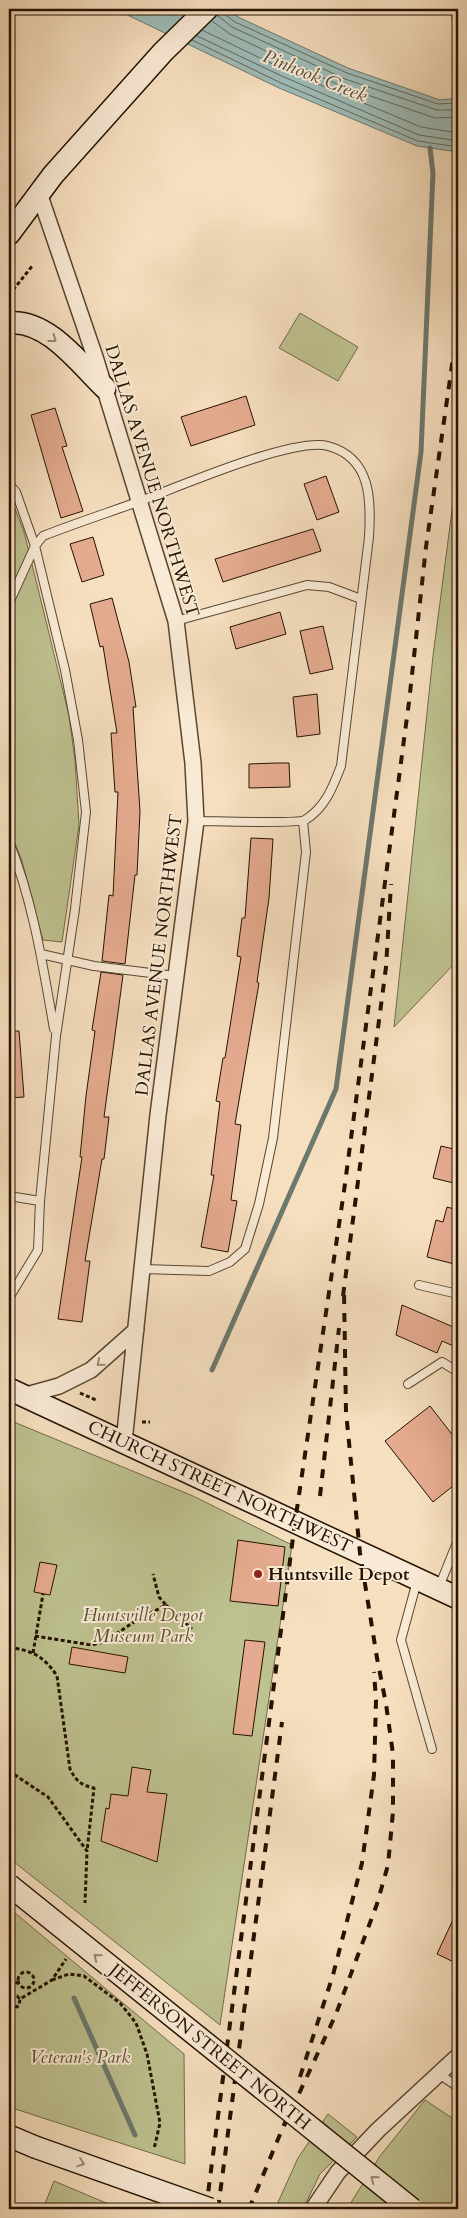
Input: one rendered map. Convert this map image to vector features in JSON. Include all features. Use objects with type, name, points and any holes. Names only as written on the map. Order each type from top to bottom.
[{"type":"main road","points":[[9,234],[39,193],[163,52],[207,9]]},
{"type":"main road","points":[[9,323],[22,322],[52,337],[105,388]]},
{"type":"main road","name":"CHURCH STREET NORTHWEST","points":[[16,1392],[458,1598]]},
{"type":"main road","name":"JEFFERSON STREET NORTH","points":[[9,1885],[412,2209]]},
{"type":"main road","points":[[9,2136],[210,2209]]},
{"type":"street","name":"DALLAS AVENUE NORTHWEST","points":[[39,193],[105,388],[176,622],[193,763],[196,821],[175,976],[124,1442]]},
{"type":"street","points":[[16,1392],[59,1386],[92,1370],[136,1330]]},
{"type":"street","points":[[313,2209],[338,2172],[378,2130],[458,2056]]},
{"type":"lane","points":[[9,603],[35,546],[43,536],[242,463],[294,447],[327,446],[350,457],[365,476],[371,501],[369,537],[341,766],[332,790],[318,810],[303,821],[196,821]]},
{"type":"lane","points":[[9,484],[16,492],[35,546],[78,740],[86,812],[56,1036],[40,1201],[38,1250],[9,1298]]},
{"type":"lane","points":[[176,622],[307,584],[329,587],[361,599]]},
{"type":"lane","points":[[142,1269],[209,1271],[230,1262],[245,1249],[259,1204],[273,1138],[306,852],[303,821]]},
{"type":"lane","points":[[9,842],[18,865],[40,954],[56,1036]]},
{"type":"lane","points":[[40,954],[94,966],[175,976]]},
{"type":"lane","points":[[9,1196],[40,1201]]},
{"type":"lane","points":[[419,1285],[458,1294]]},
{"type":"lane","points":[[408,1384],[442,1362],[458,1372]]},
{"type":"lane","points":[[438,1589],[458,1540]]},
{"type":"lane","points":[[418,1579],[401,1640],[432,1749]]},
{"type":"lane","points":[[439,2074],[458,2087]]},
{"type":"path","points":[[9,295],[33,265]]},
{"type":"path","points":[[142,1422],[150,1422]]},
{"type":"path","points":[[152,1574],[159,1597],[192,1629]]},
{"type":"path","points":[[33,1653],[42,1594]]},
{"type":"path","points":[[35,1636],[91,1645],[104,1642],[134,1622],[166,1605]]},
{"type":"path","points":[[9,1647],[33,1653],[49,1664],[57,1676],[70,1770],[81,1785],[94,1788],[85,1903]]},
{"type":"path","points":[[9,1771],[48,1797],[88,1851]]},
{"type":"path","points":[[52,1980],[66,1959]]},
{"type":"path","points":[[9,1985],[18,1982],[21,1975],[26,1972],[31,1974],[34,1980],[33,1985],[26,1988],[21,1987],[18,1982]]},
{"type":"path","points":[[20,1999],[52,1980],[68,1974],[84,1976],[120,2003],[136,2024],[147,2054],[160,2123],[154,2149]]},
{"type":"path","points":[[13,1996],[17,1996],[20,1999],[20,2005],[16,2007],[10,2004],[10,1999],[13,1996]]},
{"type":"green space","points":[[300,313],[358,347],[338,381],[279,348]]},
{"type":"green space","points":[[458,464],[458,955],[456,962],[394,1027],[433,656]]},
{"type":"green space","points":[[9,493],[24,532],[46,621],[69,716],[75,760],[79,825],[62,942],[43,940],[22,861],[9,828]]},
{"type":"green space","name":"Huntsville Depot Museum Park","points":[[9,1420],[193,1496],[292,1545],[220,2025],[9,1858]]},
{"type":"green space","name":"Veteran's Park","points":[[9,1908],[184,2054],[185,2164],[9,2107]]},
{"type":"green space","points":[[425,2100],[458,2122],[458,2209],[442,2209],[436,2205],[432,2209],[347,2209],[380,2156]]},
{"type":"green space","points":[[328,2114],[357,2137],[320,2174],[303,2209],[275,2209],[298,2158]]},
{"type":"green space","points":[[54,2181],[118,2208],[122,2209],[43,2209]]},
{"type":"water","name":"Pinhook Creek","points":[[115,9],[224,9],[348,68],[440,100],[458,98],[458,152],[417,146],[279,88]]},
{"type":"building","points":[[246,396],[255,425],[191,446],[181,417]]},
{"type":"building","points":[[55,408],[67,446],[62,447],[83,511],[61,518],[31,415]]},
{"type":"building","points":[[326,476],[339,512],[317,520],[304,484]]},
{"type":"building","points":[[313,529],[321,551],[223,582],[215,559]]},
{"type":"building","points":[[93,537],[104,575],[82,582],[70,544]]},
{"type":"building","points":[[112,598],[129,662],[136,707],[133,707],[140,811],[137,875],[135,875],[125,964],[102,961],[109,895],[113,896],[118,792],[115,792],[111,733],[117,733],[103,646],[100,647],[90,604]]},
{"type":"building","points":[[280,612],[286,634],[236,649],[230,627]]},
{"type":"building","points":[[323,626],[333,669],[310,674],[300,631]]},
{"type":"building","points":[[317,694],[320,734],[297,737],[293,697]]},
{"type":"building","points":[[289,763],[290,787],[249,788],[249,764]]},
{"type":"building","points":[[251,838],[273,839],[269,898],[257,982],[259,983],[235,1124],[241,1125],[231,1200],[237,1201],[228,1252],[201,1247],[214,1175],[211,1175],[220,1102],[216,1101],[223,1058],[225,1058],[241,957],[237,956],[242,918],[245,918]]},
{"type":"building","points":[[101,972],[123,975],[104,1117],[109,1117],[104,1159],[102,1159],[85,1261],[90,1261],[82,1322],[58,1319],[82,1157],[80,1157],[86,1096],[95,1031],[92,1030]]},
{"type":"building","points":[[9,1031],[19,1031],[24,1097],[9,1098]]},
{"type":"building","points":[[441,1146],[458,1150],[458,1184],[433,1178]]},
{"type":"building","points":[[447,1207],[458,1210],[458,1265],[427,1257],[436,1220],[443,1222]]},
{"type":"building","points":[[402,1305],[458,1329],[458,1348],[442,1341],[437,1353],[396,1335]]},
{"type":"building","points":[[430,1406],[458,1442],[458,1482],[433,1502],[385,1441]]},
{"type":"building","name":"Huntsville Depot","points":[[238,1540],[285,1547],[278,1606],[230,1601]]},
{"type":"building","points":[[40,1562],[57,1565],[50,1595],[34,1592]]},
{"type":"building","points":[[245,1640],[265,1642],[252,1736],[233,1734]]},
{"type":"building","points":[[72,1647],[128,1657],[125,1673],[69,1664]]},
{"type":"building","points":[[132,1767],[151,1770],[147,1792],[167,1794],[157,1862],[101,1841],[106,1808],[109,1809],[111,1794],[128,1796]]},
{"type":"building","points":[[458,1909],[458,1964],[437,1954]]},
{"type":"waterway","points":[[212,1370],[336,1089],[421,452],[433,173],[430,148]]},
{"type":"waterway","points":[[74,1998],[135,2135]]},
{"type":"railway","points":[[453,9],[458,69]]},
{"type":"railway","points":[[206,2209],[295,1522],[344,1191],[409,702],[426,547],[458,323]]},
{"type":"railway","points":[[343,1296],[386,967],[391,884]]},
{"type":"railway","points":[[284,2126],[336,2014],[377,1904],[388,1865],[393,1812],[393,1754],[360,1553],[346,1412],[344,1291]]},
{"type":"railway","points":[[320,1496],[339,1328]]},
{"type":"railway","points":[[300,2077],[333,1975],[362,1863],[374,1775],[376,1700],[374,1672]]},
{"type":"railway","points":[[218,2209],[282,1722]]},
{"type":"railway","points":[[249,2209],[286,2120]]},
{"type":"place","name":"Huntsville Depot","points":[[258,1574]]}]
